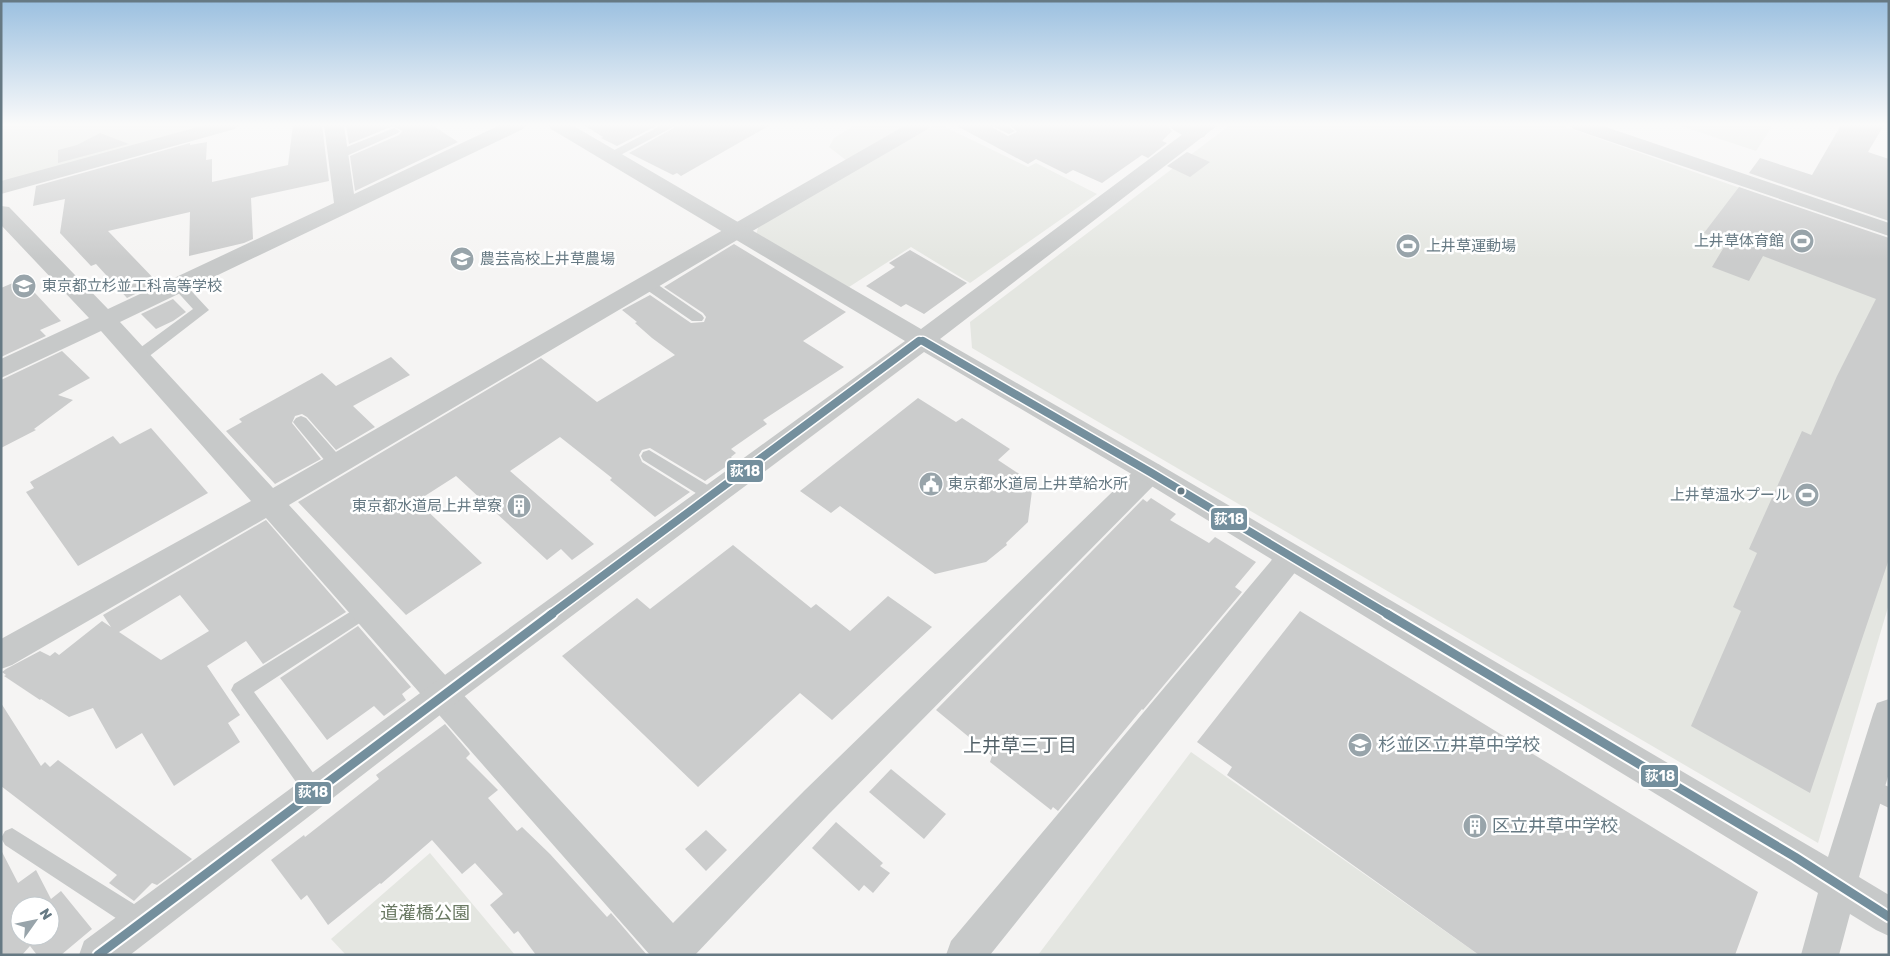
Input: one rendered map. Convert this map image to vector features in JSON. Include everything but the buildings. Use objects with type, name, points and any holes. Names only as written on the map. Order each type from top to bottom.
[{"type":"street","points":[[1,188],[67,170]]},
{"type":"street","points":[[340,170],[345,207]]},
{"type":"street","points":[[1,369],[423,170]]},
{"type":"street","points":[[632,170],[896,327],[1150,472],[1795,856],[1838,886],[1889,917]]},
{"type":"street","points":[[1,655],[270,503],[843,170]]},
{"type":"street","points":[[98,955],[442,696],[921,340],[1141,170]]},
{"type":"street","points":[[1711,170],[1889,230]]},
{"type":"street","points":[[1,212],[105,320],[674,953],[816,803],[1150,472]]},
{"type":"street","points":[[965,955],[1291,557]]},
{"type":"street","points":[[1820,955],[1838,886],[1878,793],[1889,714]]},
{"type":"lane","points":[[646,283],[697,318]]},
{"type":"lane","points":[[138,357],[202,310],[179,286]]},
{"type":"lane","points":[[301,422],[337,464]]},
{"type":"lane","points":[[649,456],[712,496]]},
{"type":"lane","points":[[315,792],[241,690],[366,610]]},
{"type":"lane","points":[[12,838],[142,922]]},
{"type":"green space","points":[[1,170],[49,170],[1,183]]},
{"type":"green space","points":[[855,170],[1049,170],[1097,194],[970,283],[911,247],[849,287],[756,235],[759,224]]},
{"type":"green space","points":[[1171,170],[1688,170],[1889,240],[1889,604],[1818,843],[972,348],[970,322]]},
{"type":"green space","points":[[1191,752],[1479,955],[1038,955]]},
{"type":"green space","name":"道灌橋公園","points":[[430,853],[515,955],[346,955],[331,939]]},
{"type":"transit line","name":"荻18","points":[[98,955],[442,695],[921,340],[1150,472],[1795,857],[1889,917]]},
{"type":"place","name":"上井草体育館","points":[[1802,241]]},
{"type":"place","name":"上井草運動場","points":[[1408,246]]},
{"type":"place","name":"農芸高校上井草農場","points":[[462,259]]},
{"type":"place","name":"東京都立杉並工科高等学校","points":[[24,286]]},
{"type":"place","name":"東京都水道局上井草給水所","points":[[931,484]]},
{"type":"place","name":"上井草温水プール","points":[[1807,495]]},
{"type":"place","name":"東京都水道局上井草寮","points":[[519,506]]},
{"type":"place","name":"杉並区立井草中学校","points":[[1360,745]]},
{"type":"place","name":"区立井草中学校","points":[[1475,826]]},
{"type":"district","name":"上井草三丁目","points":[[1020,745]]}]
